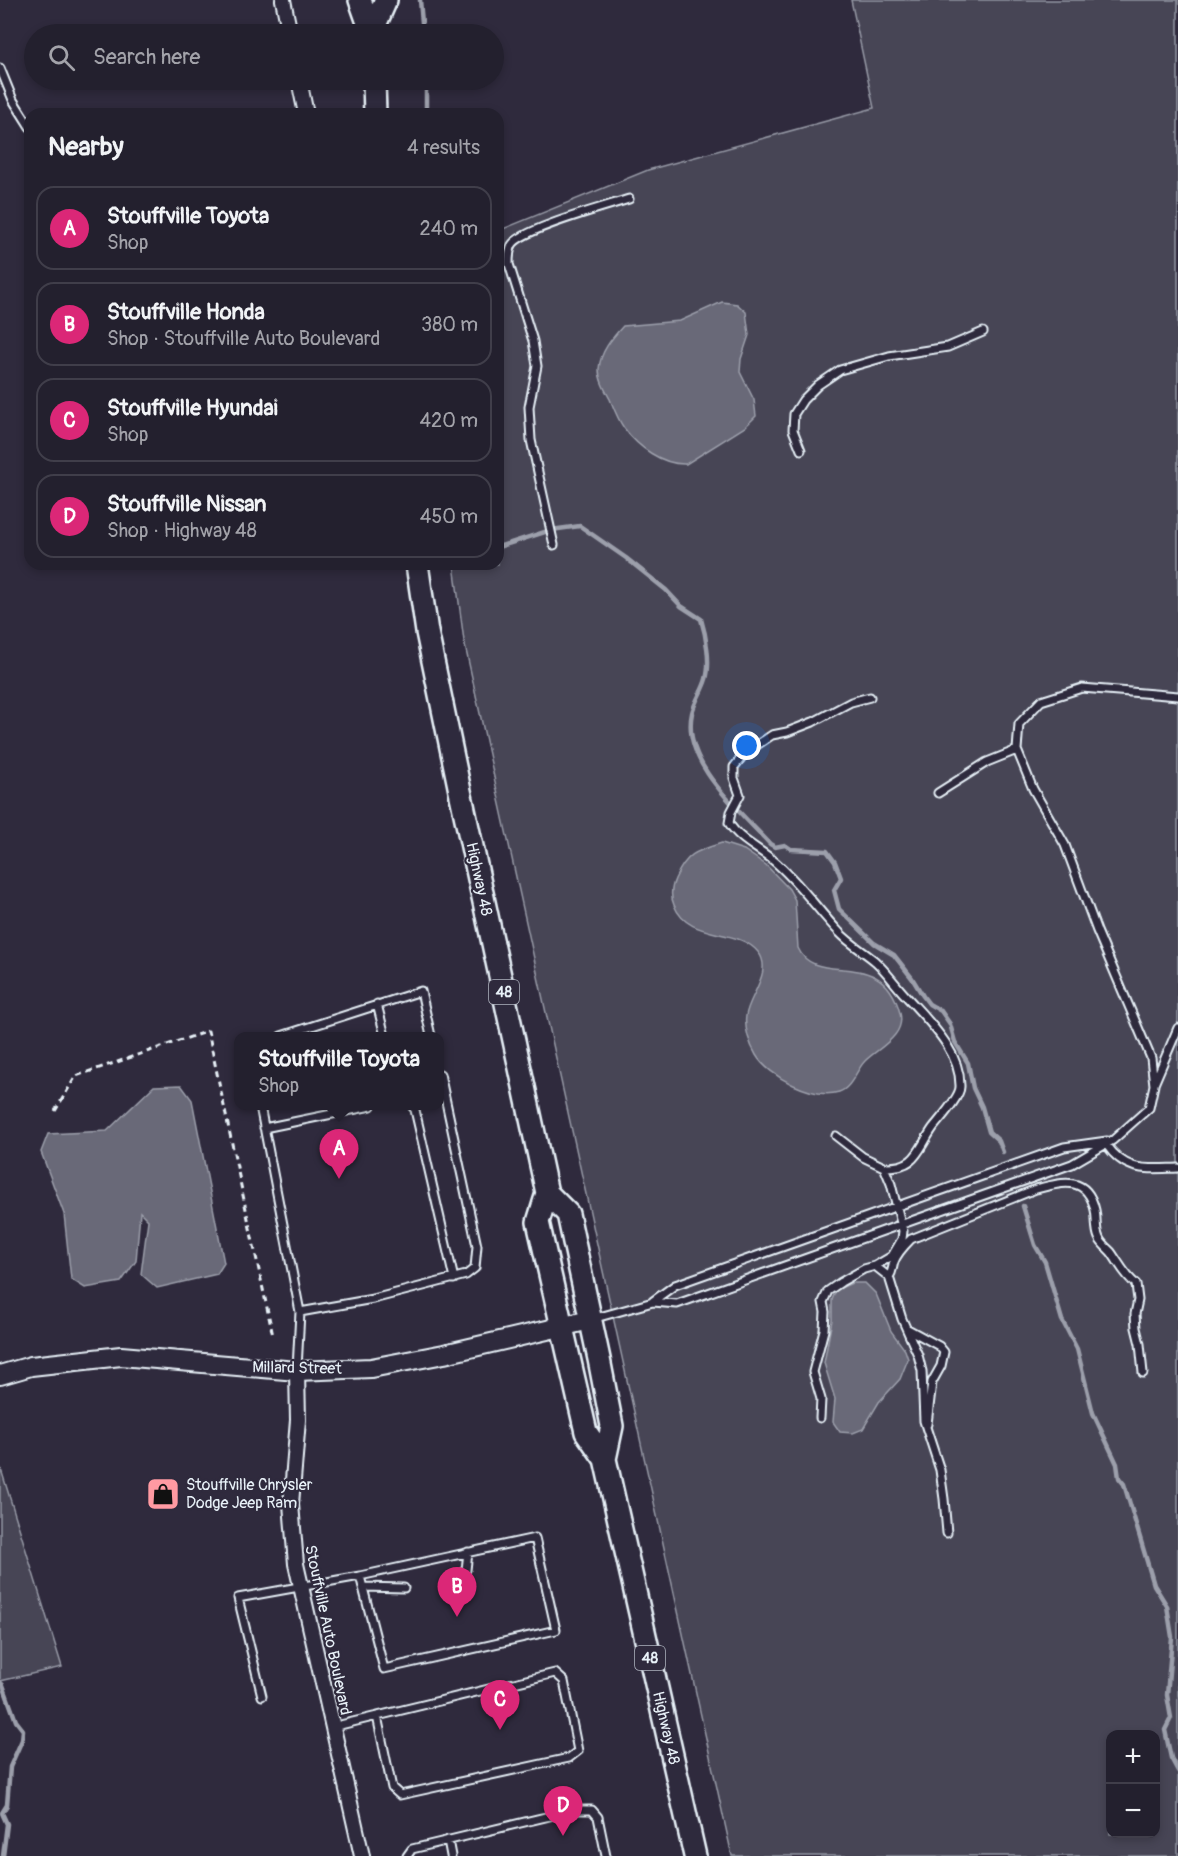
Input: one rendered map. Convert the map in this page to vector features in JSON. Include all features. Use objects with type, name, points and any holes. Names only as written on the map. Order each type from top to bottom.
[{"type":"main road","points":[[360,0],[369,24]]},
{"type":"main road","points":[[376,24],[386,0]]},
{"type":"main road","points":[[374,90],[375,108]]},
{"type":"main road","name":"Highway 48","points":[[418,570],[460,791],[547,1193],[538,1222],[586,1432],[605,1459],[695,1856]]},
{"type":"main road","name":"Highway 48","points":[[547,1193],[568,1214],[612,1426],[605,1459]]},
{"type":"street","points":[[283,0],[288,24]]},
{"type":"street","points":[[301,90],[305,108]]},
{"type":"street","name":"Millard Street","points":[[0,1375],[31,1366],[121,1356],[297,1371],[382,1366],[590,1320]]},
{"type":"street","name":"Stouffville Auto Boulevard","points":[[297,1371],[298,1420],[291,1504],[292,1540],[362,1856]]},
{"type":"lane","points":[[0,68],[13,100],[24,117]]},
{"type":"lane","points":[[554,543],[531,440],[529,407],[537,366],[536,357],[509,264],[509,254],[512,245],[528,232],[629,199]]},
{"type":"lane","points":[[801,450],[793,430],[794,414],[803,400],[818,385],[840,370],[889,356],[948,347],[983,332]]},
{"type":"lane","points":[[1154,1085],[1151,1058],[1097,931],[1065,845],[1033,789],[1017,750],[1019,724],[1041,701],[1082,688],[1178,696]]},
{"type":"lane","points":[[836,1136],[863,1157],[884,1167],[898,1167],[907,1164],[917,1155],[931,1131],[961,1090],[960,1076],[952,1054],[936,1029],[875,961],[840,933],[806,893],[774,861],[751,845],[729,824],[730,812],[740,795],[734,778],[734,767],[742,757],[772,735],[813,722],[851,702],[870,697]]},
{"type":"lane","points":[[938,792],[987,762],[1017,750]]},
{"type":"lane","points":[[293,1032],[422,991],[430,1032]]},
{"type":"lane","points":[[377,1004],[384,1032]]},
{"type":"lane","points":[[590,1320],[653,1302],[676,1304],[1071,1164],[1109,1142],[1149,1108],[1154,1085],[1178,1028]]},
{"type":"lane","points":[[300,1311],[373,1299],[454,1279],[466,1275],[475,1268],[477,1246],[444,1096]]},
{"type":"lane","points":[[261,1110],[300,1311],[297,1371]]},
{"type":"lane","points":[[264,1128],[352,1110]]},
{"type":"lane","points":[[415,1110],[454,1279]]},
{"type":"lane","points":[[1109,1142],[1115,1158],[1133,1167],[1178,1168]]},
{"type":"lane","points":[[653,1302],[675,1285],[1064,1147],[1109,1142]]},
{"type":"lane","points":[[820,1418],[822,1399],[813,1372],[824,1329],[823,1302],[828,1291],[864,1269],[875,1266],[892,1256],[902,1239],[903,1231],[897,1206],[884,1167]]},
{"type":"lane","points":[[889,1277],[894,1270],[894,1262],[902,1247],[911,1239],[1036,1189],[1056,1183],[1071,1182],[1082,1187],[1089,1197],[1095,1209],[1099,1238],[1127,1278],[1136,1284],[1138,1300],[1136,1328],[1143,1373]]},
{"type":"lane","points":[[875,1266],[889,1277],[906,1328],[918,1355],[922,1371],[922,1407],[940,1470],[947,1533]]},
{"type":"lane","points":[[906,1328],[939,1346],[944,1352],[941,1366],[932,1382],[927,1430]]},
{"type":"lane","points":[[262,1696],[238,1598],[535,1538],[556,1630],[384,1669],[360,1575]]},
{"type":"lane","points":[[456,1577],[466,1570],[468,1552]]},
{"type":"lane","points":[[363,1587],[404,1588]]},
{"type":"lane","points":[[332,1727],[377,1716],[555,1673],[564,1681],[578,1751],[569,1758],[400,1795],[392,1788],[377,1716]]},
{"type":"lane","points":[[407,1856],[412,1849],[575,1810],[592,1810],[598,1817],[606,1856]]},
{"type":"lane","points":[[448,1840],[452,1856]]},
{"type":"path","points":[[55,1111],[76,1076],[208,1031],[273,1336]]},
{"type":"shaded area","points":[[851,0],[1178,0],[1178,1856],[732,1856],[464,641],[455,570],[504,570],[504,229],[648,170],[874,108]]},
{"type":"shaded area","points":[[0,1466],[62,1667],[0,1681]]},
{"type":"water","points":[[722,302],[737,304],[746,312],[749,335],[741,359],[740,372],[754,400],[756,416],[745,427],[686,464],[677,464],[651,454],[622,425],[601,381],[600,363],[604,351],[623,326],[680,321]]},
{"type":"water","points":[[722,843],[744,850],[766,865],[789,889],[795,900],[798,948],[807,960],[819,966],[865,972],[879,979],[891,992],[900,1013],[899,1028],[890,1041],[865,1061],[851,1083],[839,1092],[829,1094],[805,1090],[781,1078],[762,1063],[750,1041],[746,1021],[748,1009],[762,976],[762,959],[749,944],[690,924],[681,917],[674,905],[672,895],[675,879],[688,858],[699,851]]},
{"type":"water","points":[[181,1085],[192,1100],[224,1263],[217,1274],[157,1288],[141,1274],[148,1220],[140,1212],[136,1261],[121,1282],[85,1288],[71,1279],[64,1214],[41,1152],[48,1134],[107,1131],[154,1086]]},
{"type":"water","points":[[852,1283],[865,1283],[876,1294],[891,1331],[905,1350],[908,1359],[900,1379],[879,1402],[863,1429],[853,1433],[840,1432],[833,1422],[835,1399],[824,1363],[832,1320],[832,1300],[836,1290]]},
{"type":"waterway","points":[[420,0],[422,24]]},
{"type":"waterway","points":[[426,90],[426,108]]},
{"type":"waterway","points":[[504,545],[551,530],[580,526],[626,558],[666,590],[681,606],[701,619],[705,633],[708,665],[705,683],[692,713],[691,732],[695,750],[704,768],[729,801],[770,844],[775,847],[785,845],[791,849],[827,851],[835,862],[841,878],[834,890],[839,909],[874,943],[894,955],[929,1004],[941,1011],[950,1024],[955,1042],[968,1063],[973,1088],[982,1107],[989,1132],[999,1141],[1003,1152]]},
{"type":"waterway","points":[[1023,1206],[1035,1245],[1045,1262],[1062,1320],[1077,1349],[1093,1413],[1117,1464],[1119,1478],[1124,1484],[1154,1585],[1167,1606],[1172,1637],[1167,1695],[1171,1718],[1165,1730],[1171,1758],[1178,1771]]},
{"type":"waterway","points":[[0,1682],[16,1721],[23,1730],[22,1740],[10,1767],[7,1805],[2,1813],[7,1824],[3,1856]]},
{"type":"place","name":"Stouffville Toyota","points":[[339,1179]]},
{"type":"place","name":"Stouffville Chrysler Dodge Jeep Ram","points":[[163,1494]]},
{"type":"place","name":"Stouffville Honda","points":[[457,1617]]},
{"type":"place","name":"Stouffville Hyundai","points":[[500,1730]]},
{"type":"place","name":"Stouffville Nissan","points":[[563,1836]]}]
